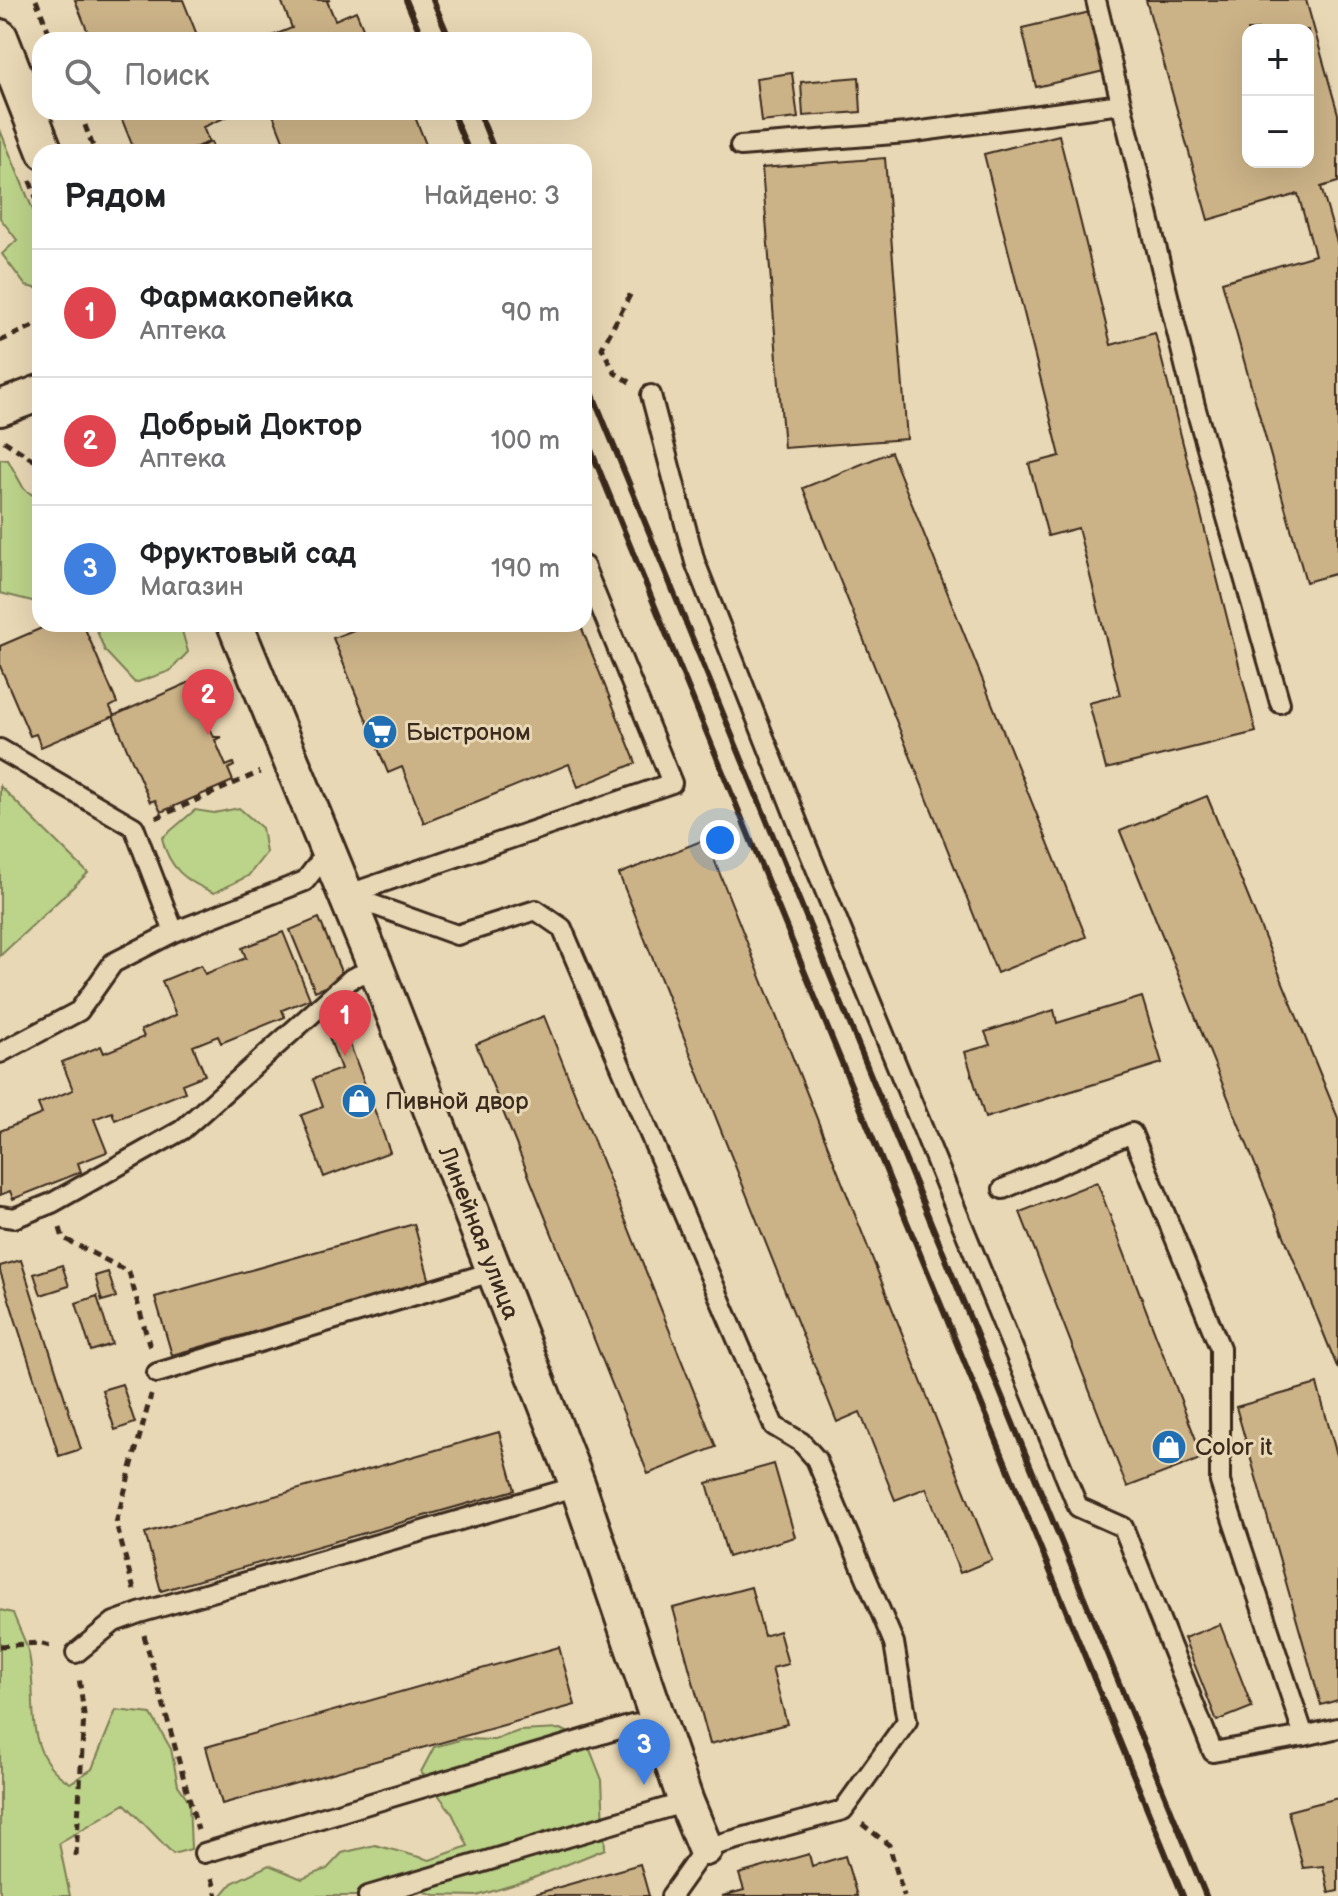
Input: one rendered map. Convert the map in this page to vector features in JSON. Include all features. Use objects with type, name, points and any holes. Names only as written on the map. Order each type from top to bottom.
[{"type":"street","points":[[0,37],[32,119]]},
{"type":"street","points":[[32,120],[42,144]]},
{"type":"street","points":[[0,408],[32,396]]},
{"type":"street","name":"Линейная улица","points":[[238,632],[376,968],[578,1486],[686,1802],[705,1848]]},
{"type":"lane","points":[[1096,0],[1195,406],[1280,703]]},
{"type":"lane","points":[[740,146],[907,133],[1121,104]]},
{"type":"lane","points":[[651,395],[695,562],[806,844],[1078,1507],[1123,1527],[1213,1752],[1338,1728]]},
{"type":"lane","points":[[346,895],[672,783],[592,586]]},
{"type":"lane","points":[[0,749],[134,827],[174,932]]},
{"type":"lane","points":[[0,1053],[79,1011],[113,963],[174,932],[305,881],[328,851]]},
{"type":"lane","points":[[346,895],[457,935],[536,910],[562,928],[774,1426],[801,1442],[816,1459],[894,1643],[907,1721],[843,1810],[705,1848],[671,1896]]},
{"type":"lane","points":[[0,1216],[14,1218],[52,1203],[182,1130],[352,978],[376,968]]},
{"type":"lane","points":[[1003,1189],[1132,1133],[1220,1348],[1220,1482],[1304,1736]]},
{"type":"lane","points":[[157,1373],[495,1271]]},
{"type":"lane","points":[[76,1653],[114,1622],[139,1613],[578,1486]]},
{"type":"lane","points":[[204,1853],[632,1725],[658,1722]]},
{"type":"lane","points":[[368,1896],[686,1802]]},
{"type":"path","points":[[36,0],[49,32]]},
{"type":"path","points":[[83,120],[92,144]]},
{"type":"path","points":[[631,293],[602,348],[615,373],[651,395]]},
{"type":"path","points":[[0,341],[32,327]]},
{"type":"path","points":[[0,439],[32,459]]},
{"type":"path","points":[[134,827],[261,772]]},
{"type":"path","points":[[52,1203],[63,1238],[129,1272],[157,1373]]},
{"type":"path","points":[[0,1646],[38,1643],[76,1653],[84,1714],[76,1856]]},
{"type":"path","points":[[843,1810],[889,1845],[904,1896]]},
{"type":"green space","points":[[0,130],[32,208],[32,287],[26,286],[2,254],[17,240],[0,218]]},
{"type":"green space","points":[[0,459],[8,460],[24,489],[32,494],[32,601],[0,593]]},
{"type":"green space","points":[[97,632],[182,632],[188,652],[170,671],[135,683],[105,651]]},
{"type":"green space","points":[[0,786],[88,873],[0,956]]},
{"type":"green space","points":[[239,808],[262,828],[266,853],[248,876],[214,893],[180,873],[169,858],[162,838],[195,810],[214,813]]},
{"type":"green space","points":[[0,1610],[13,1613],[28,1649],[34,1726],[44,1757],[54,1771],[70,1783],[92,1769],[116,1710],[151,1714],[171,1749],[178,1785],[189,1801],[191,1849],[173,1854],[125,1804],[59,1843],[70,1896],[0,1896]]},
{"type":"green space","points":[[561,1729],[587,1742],[602,1780],[605,1849],[526,1881],[477,1896],[435,1895],[407,1886],[365,1896],[221,1896],[232,1883],[269,1865],[302,1879],[327,1869],[342,1853],[375,1845],[430,1860],[468,1846],[452,1813],[421,1772],[434,1747],[463,1739],[494,1740],[519,1731]]},
{"type":"building","points":[[75,0],[183,0],[196,32],[88,32]]},
{"type":"building","points":[[281,0],[330,0],[327,1],[335,20],[356,11],[365,32],[282,32],[292,28]]},
{"type":"building","points":[[1146,0],[1306,0],[1313,24],[1242,24],[1242,168],[1314,168],[1314,28],[1338,114],[1338,182],[1321,187],[1338,246],[1338,573],[1306,582],[1222,282],[1315,255],[1298,194],[1208,220]]},
{"type":"building","points":[[1090,12],[1104,71],[1036,87],[1022,28]]},
{"type":"building","points":[[792,73],[798,118],[761,122],[756,78]]},
{"type":"building","points":[[859,77],[861,112],[803,116],[801,82]]},
{"type":"building","points":[[122,120],[220,120],[203,127],[209,142],[204,144],[132,144]]},
{"type":"building","points":[[275,120],[416,120],[426,144],[285,144]]},
{"type":"building","points":[[1059,135],[1111,345],[1155,333],[1256,732],[1106,769],[1089,703],[1120,695],[1078,528],[1048,536],[1029,464],[1060,456],[984,154]]},
{"type":"building","points":[[885,158],[907,439],[784,448],[762,168]]},
{"type":"building","points":[[891,452],[1086,937],[997,973],[803,488]]},
{"type":"building","points":[[32,632],[86,632],[117,703],[110,707],[114,716],[41,747],[36,734],[30,736],[0,666],[0,646]]},
{"type":"building","points":[[348,632],[583,632],[636,763],[578,787],[569,764],[424,823],[402,767],[388,773],[333,638]]},
{"type":"building","points":[[197,679],[192,683],[202,709],[210,709],[203,712],[214,737],[222,737],[215,740],[226,766],[233,763],[234,766],[228,769],[233,781],[161,812],[155,800],[150,802],[113,716]]},
{"type":"building","points":[[1207,796],[1338,1118],[1338,1369],[1120,831]]},
{"type":"building","points":[[706,839],[992,1560],[960,1573],[926,1488],[895,1500],[860,1412],[837,1422],[619,874]]},
{"type":"building","points":[[319,918],[344,979],[315,991],[290,930]]},
{"type":"building","points":[[283,932],[310,999],[282,1010],[285,1017],[221,1043],[218,1036],[193,1046],[205,1075],[182,1084],[185,1092],[115,1120],[112,1112],[94,1119],[107,1152],[78,1163],[81,1172],[13,1199],[10,1191],[0,1195],[0,1131],[42,1114],[38,1104],[73,1090],[62,1062],[101,1046],[104,1053],[144,1037],[141,1030],[176,1015],[162,981],[201,965],[205,974],[246,958],[242,948]]},
{"type":"building","points":[[1142,997],[1162,1063],[985,1118],[965,1052],[990,1045],[985,1032],[1054,1010],[1057,1023]]},
{"type":"building","points":[[544,1016],[716,1447],[648,1474],[476,1044]]},
{"type":"building","points":[[345,1031],[390,1152],[324,1177],[301,1115],[323,1107],[313,1079],[341,1069],[329,1037]]},
{"type":"building","points":[[1097,1182],[1203,1458],[1127,1487],[1020,1212]]},
{"type":"building","points":[[414,1224],[430,1282],[172,1355],[155,1297]]},
{"type":"building","points":[[21,1260],[81,1449],[59,1456],[0,1271],[0,1266]]},
{"type":"building","points":[[62,1265],[69,1286],[41,1295],[34,1274]]},
{"type":"building","points":[[108,1272],[116,1297],[102,1301],[95,1276]]},
{"type":"building","points":[[97,1296],[112,1344],[91,1351],[76,1303]]},
{"type":"building","points":[[122,1384],[135,1423],[115,1430],[102,1390]]},
{"type":"building","points":[[1317,1384],[1338,1459],[1338,1700],[1321,1705],[1236,1407]]},
{"type":"building","points":[[499,1432],[515,1490],[161,1591],[145,1533]]},
{"type":"building","points":[[774,1464],[795,1537],[728,1557],[707,1483]]},
{"type":"building","points":[[751,1587],[764,1636],[779,1631],[788,1664],[772,1668],[787,1724],[710,1744],[673,1608]]},
{"type":"building","points":[[1220,1624],[1252,1707],[1217,1721],[1184,1638]]},
{"type":"building","points":[[559,1647],[575,1705],[222,1804],[206,1747]]},
{"type":"building","points":[[1338,1798],[1338,1891],[1329,1893],[1323,1866],[1303,1868],[1288,1811]]},
{"type":"building","points":[[809,1854],[812,1866],[845,1856],[857,1896],[722,1896],[744,1890],[739,1874]]},
{"type":"building","points":[[640,1864],[649,1896],[528,1896]]},
{"type":"railway","points":[[406,0],[420,32]]},
{"type":"railway","points":[[433,0],[447,32]]},
{"type":"railway","points":[[455,120],[466,144]]},
{"type":"railway","points":[[482,120],[492,144]]},
{"type":"railway","points":[[592,393],[1206,1896]]},
{"type":"railway","points":[[592,453],[1183,1896]]},
{"type":"place","name":"Быстроном","points":[[380,732]]},
{"type":"place","name":"Добрый Доктор","points":[[208,735]]},
{"type":"place","name":"Фармакопейка","points":[[345,1056]]},
{"type":"place","name":"Пивной двор","points":[[359,1101]]},
{"type":"place","name":"Color it","points":[[1169,1447]]},
{"type":"place","name":"Фруктовый сад","points":[[644,1785]]}]
